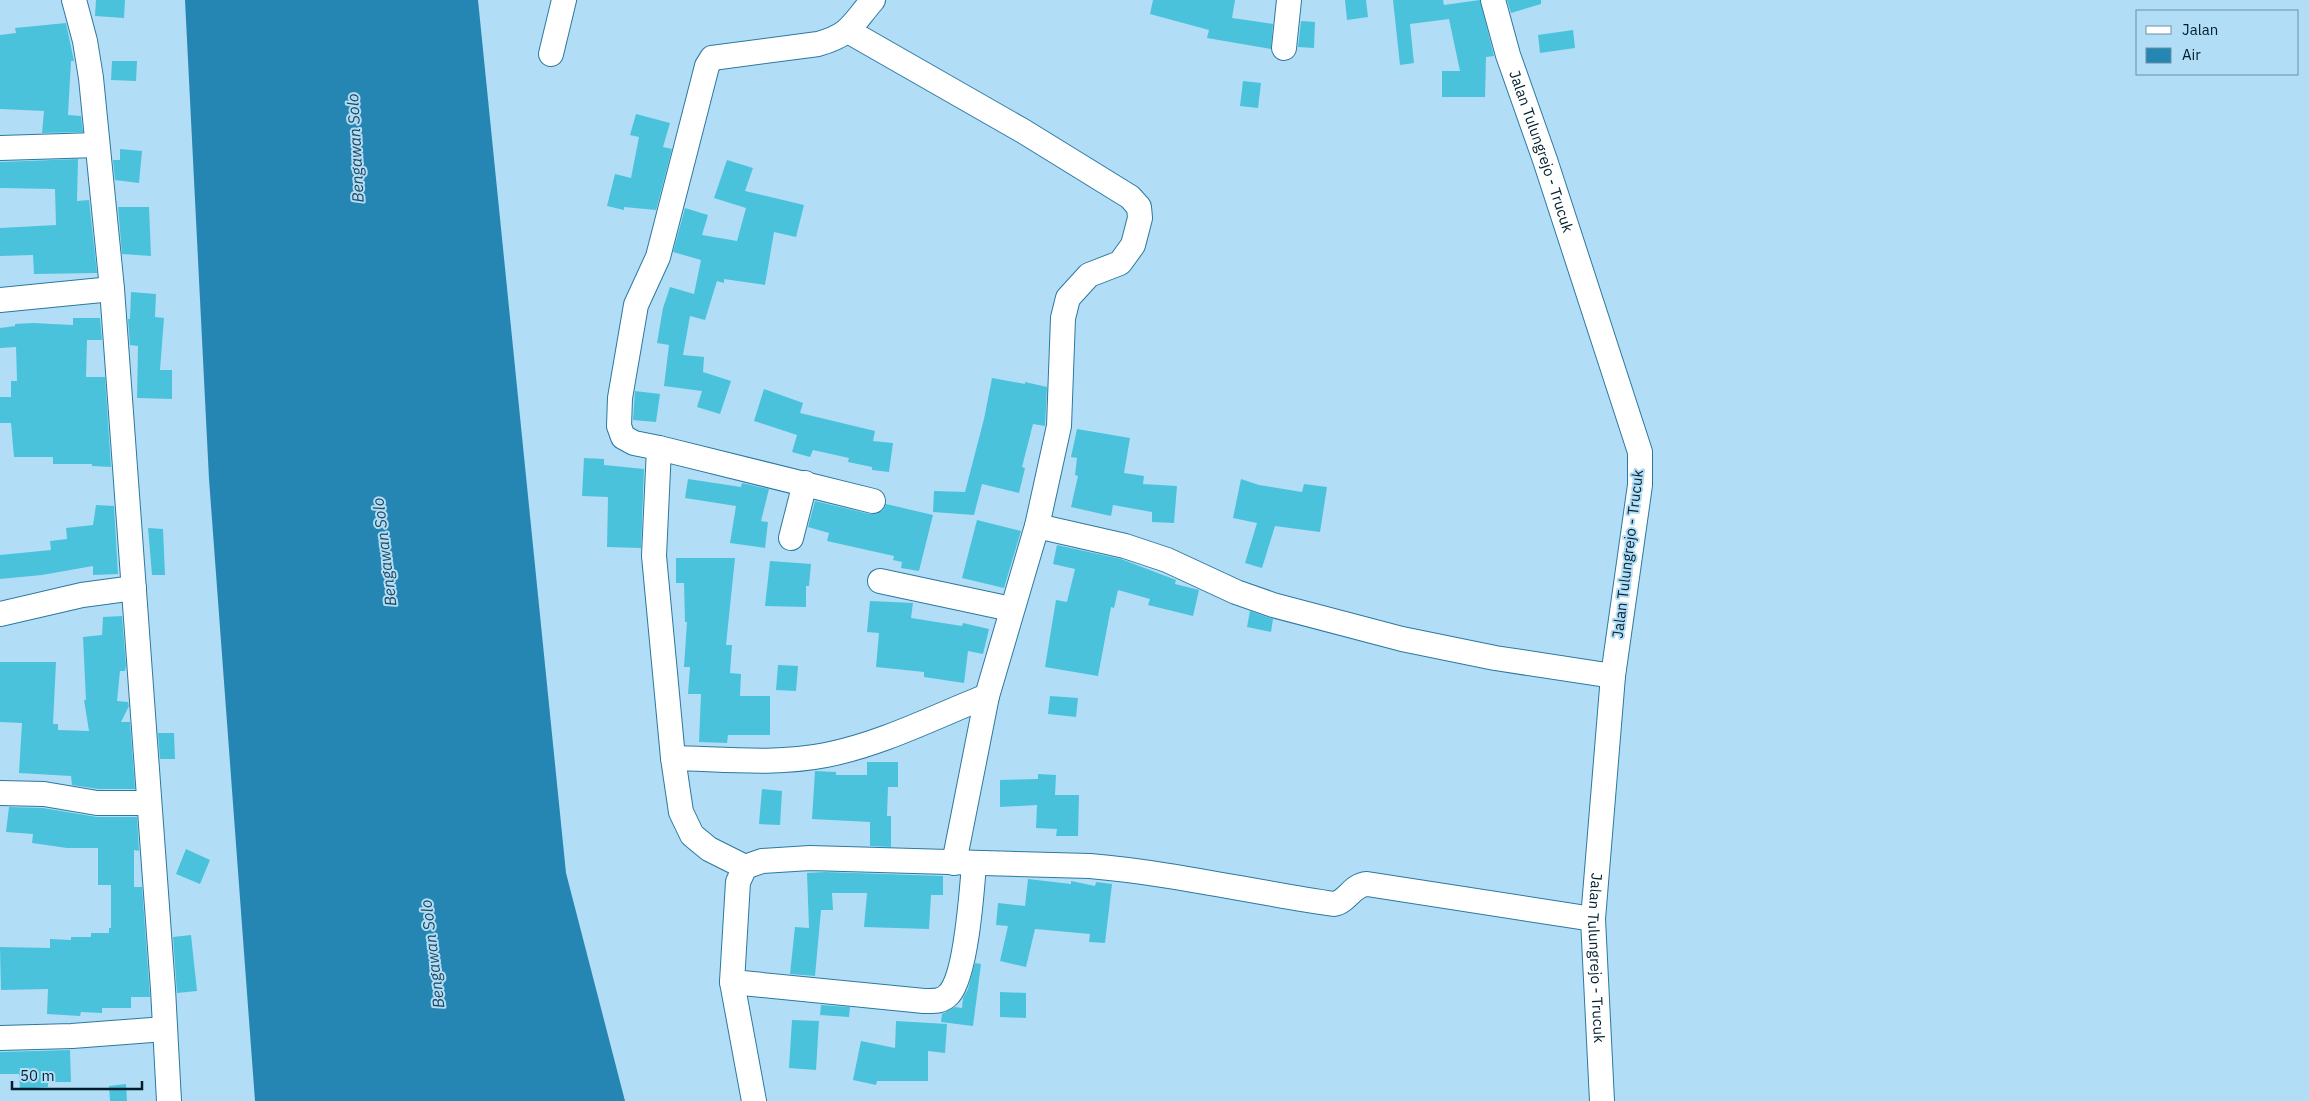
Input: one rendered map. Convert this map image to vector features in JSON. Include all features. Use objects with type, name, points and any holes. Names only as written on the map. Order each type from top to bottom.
[{"type":"street","points":[[74,0],[85,42],[91,78],[96,145],[112,289],[170,1101]]},
{"type":"street","points":[[551,54],[564,0]]},
{"type":"street","points":[[873,0],[848,31],[835,39],[818,44],[712,58],[707,66],[658,257],[636,305],[620,398],[619,426],[623,437],[634,443],[873,501]]},
{"type":"street","points":[[1284,48],[1289,0]]},
{"type":"street","name":"Jalan Tulungrejo - Trucuk","points":[[1493,0],[1508,55],[1545,160],[1640,452],[1640,485],[1613,676],[1593,919],[1602,1101]]},
{"type":"street","points":[[732,982],[924,1001],[938,1001],[945,998],[954,987],[969,920],[964,864],[987,696],[1011,609],[1037,526],[1059,426],[1063,318],[1068,298],[1089,275],[1120,263],[1133,245],[1138,232],[1140,218],[1139,207],[1130,197],[1023,131],[848,31]]},
{"type":"street","points":[[0,148],[96,145]]},
{"type":"street","points":[[0,300],[112,289]]},
{"type":"street","points":[[659,448],[654,556],[673,758],[681,812],[692,835],[709,849],[745,867]]},
{"type":"street","points":[[791,538],[805,483]]},
{"type":"street","points":[[1037,526],[1125,546],[1167,560],[1236,592],[1274,605],[1402,639],[1495,658],[1613,676]]},
{"type":"street","points":[[880,581],[1011,609]]},
{"type":"street","points":[[0,614],[82,595],[134,588]]},
{"type":"street","points":[[673,758],[783,760],[825,755],[879,741],[987,696]]},
{"type":"street","points":[[0,793],[44,794],[97,803],[148,803]]},
{"type":"street","points":[[754,1101],[732,982],[738,882],[745,867],[762,861],[810,858],[1131,870],[1334,904],[1340,902],[1356,887],[1368,884],[1593,919]]},
{"type":"street","points":[[0,1038],[72,1036],[166,1029]]},
{"type":"water","name":"Bengawan Solo","points":[[185,0],[478,0],[566,873],[625,1101],[255,1101],[209,479]]},
{"type":"building","points":[[96,0],[125,0],[124,18],[95,16]]},
{"type":"building","points":[[1153,0],[1235,0],[1232,18],[1273,24],[1271,49],[1207,38],[1209,30],[1150,14]]},
{"type":"building","points":[[1345,0],[1366,0],[1368,17],[1347,20]]},
{"type":"building","points":[[1393,0],[1443,0],[1444,5],[1480,0],[1494,56],[1486,57],[1485,97],[1442,97],[1442,71],[1460,71],[1449,19],[1410,24],[1414,63],[1400,65]]},
{"type":"building","points":[[1507,0],[1541,0],[1541,4],[1511,13]]},
{"type":"building","points":[[1301,21],[1315,22],[1314,48],[1298,47]]},
{"type":"building","points":[[66,23],[74,61],[71,61],[68,115],[81,116],[83,132],[42,133],[44,111],[0,109],[0,35],[16,33],[15,28]]},
{"type":"building","points":[[1573,30],[1575,48],[1540,53],[1538,35]]},
{"type":"building","points":[[112,61],[137,61],[136,81],[111,80]]},
{"type":"building","points":[[1243,81],[1261,83],[1258,108],[1240,106]]},
{"type":"building","points":[[636,114],[670,123],[663,147],[672,149],[656,210],[624,207],[624,210],[607,206],[615,174],[631,178],[639,137],[630,135]]},
{"type":"building","points":[[120,149],[142,151],[139,183],[115,180],[113,160],[120,160]]},
{"type":"building","points":[[78,159],[77,201],[89,200],[97,273],[34,274],[33,255],[0,256],[0,228],[56,225],[55,189],[0,188],[0,162]]},
{"type":"building","points":[[727,160],[753,168],[745,191],[804,205],[796,237],[774,232],[765,285],[724,279],[724,283],[717,281],[705,320],[690,316],[683,355],[704,357],[703,372],[731,381],[720,414],[697,407],[702,391],[664,386],[669,345],[657,343],[663,308],[670,287],[694,294],[701,260],[673,252],[685,208],[708,215],[702,235],[737,241],[746,208],[714,198]]},
{"type":"building","points":[[118,207],[149,207],[151,256],[122,254]]},
{"type":"building","points":[[131,292],[156,294],[155,317],[164,318],[160,370],[172,370],[172,399],[137,398],[138,346],[130,345],[128,319],[130,319]]},
{"type":"building","points":[[73,318],[100,318],[102,340],[87,340],[86,377],[105,377],[111,467],[92,466],[92,464],[53,464],[53,457],[14,457],[11,423],[0,423],[0,397],[11,397],[11,381],[17,381],[16,347],[0,348],[0,328],[15,326],[15,324],[33,323],[73,325]]},
{"type":"building","points":[[992,378],[1047,387],[1045,426],[1033,424],[1022,467],[1025,468],[1019,493],[982,484],[974,515],[933,512],[934,491],[965,492],[984,419]]},
{"type":"building","points":[[764,389],[803,403],[800,413],[875,431],[873,441],[893,443],[889,472],[872,470],[872,467],[848,462],[849,458],[813,450],[810,457],[792,452],[797,435],[754,421]]},
{"type":"building","points":[[635,391],[660,394],[656,422],[633,420]]},
{"type":"building","points":[[1077,429],[1130,438],[1124,473],[1144,476],[1143,484],[1177,486],[1174,523],[1152,522],[1152,512],[1113,505],[1111,516],[1071,507],[1078,476],[1075,475],[1077,458],[1071,457]]},
{"type":"building","points":[[584,458],[604,459],[604,465],[644,469],[641,548],[607,547],[608,497],[582,496]]},
{"type":"building","points":[[688,479],[741,487],[742,483],[769,489],[761,521],[768,522],[765,548],[730,543],[736,506],[685,498]]},
{"type":"building","points":[[1241,479],[1259,485],[1302,492],[1304,484],[1327,487],[1320,532],[1275,526],[1262,568],[1245,563],[1257,523],[1233,518]]},
{"type":"building","points":[[815,501],[870,514],[877,514],[883,510],[886,504],[933,515],[919,571],[901,568],[902,562],[893,560],[894,556],[827,541],[829,533],[808,527]]},
{"type":"building","points":[[96,505],[114,506],[118,574],[93,575],[93,566],[42,575],[0,579],[0,555],[51,550],[50,541],[67,539],[66,528],[93,525]]},
{"type":"building","points":[[977,520],[1021,531],[1004,588],[962,578]]},
{"type":"building","points":[[148,528],[163,529],[165,575],[152,575]]},
{"type":"building","points":[[1057,545],[1121,559],[1176,580],[1175,584],[1199,590],[1193,616],[1148,605],[1150,599],[1118,590],[1114,608],[1111,607],[1098,676],[1045,667],[1056,600],[1067,602],[1075,569],[1053,564]]},
{"type":"building","points":[[676,558],[735,558],[726,645],[732,645],[730,673],[741,674],[740,696],[770,696],[770,735],[728,735],[727,743],[699,742],[701,694],[688,694],[690,667],[684,667],[687,622],[685,622],[684,583],[676,583]]},
{"type":"building","points":[[770,561],[811,564],[809,586],[806,586],[806,607],[765,606]]},
{"type":"building","points":[[870,601],[913,603],[911,618],[962,626],[963,623],[989,629],[983,654],[968,651],[964,683],[924,677],[924,672],[876,667],[879,633],[867,632]]},
{"type":"building","points":[[1250,611],[1273,619],[1271,632],[1247,627]]},
{"type":"building","points":[[122,616],[126,666],[125,671],[120,671],[117,701],[128,702],[129,706],[121,722],[130,722],[135,789],[98,789],[72,785],[71,776],[19,773],[22,723],[0,722],[0,662],[56,662],[53,724],[58,724],[58,730],[89,731],[84,700],[86,700],[83,637],[102,635],[103,617]]},
{"type":"building","points":[[778,665],[798,666],[796,691],[776,690]]},
{"type":"building","points":[[1050,696],[1078,698],[1076,717],[1048,714]]},
{"type":"building","points":[[158,733],[174,733],[175,759],[160,759]]},
{"type":"building","points":[[867,762],[898,762],[898,787],[888,787],[887,816],[891,816],[891,847],[870,846],[870,822],[812,819],[815,771],[836,772],[836,775],[867,775]]},
{"type":"building","points":[[1038,774],[1056,775],[1055,795],[1079,795],[1078,836],[1056,836],[1057,829],[1036,828],[1037,805],[1000,807],[1000,780],[1038,779]]},
{"type":"building","points":[[762,789],[782,791],[780,825],[759,824]]},
{"type":"building","points":[[9,807],[43,808],[97,817],[137,817],[139,851],[134,850],[134,887],[142,887],[150,997],[131,997],[131,1008],[102,1008],[102,1013],[81,1012],[80,1016],[47,1014],[48,989],[1,990],[0,947],[50,948],[50,939],[71,940],[71,937],[91,937],[91,933],[109,933],[109,928],[111,928],[111,885],[98,885],[98,848],[67,848],[32,843],[33,834],[6,832]]},
{"type":"building","points":[[186,849],[210,860],[200,884],[176,874]]},
{"type":"building","points":[[807,873],[943,876],[943,895],[931,895],[929,929],[864,927],[867,893],[832,893],[833,910],[821,910],[815,976],[790,974],[795,927],[809,928]]},
{"type":"building","points":[[1028,879],[1071,884],[1071,881],[1095,886],[1096,882],[1112,884],[1105,943],[1089,942],[1090,934],[1035,929],[1026,967],[1000,961],[1008,926],[996,925],[998,903],[1025,906]]},
{"type":"building","points":[[191,935],[197,991],[177,993],[173,937]]},
{"type":"building","points":[[975,963],[981,964],[973,1026],[941,1022],[942,1014],[955,1007],[962,1008],[963,998],[968,989]]},
{"type":"building","points":[[1000,992],[1026,993],[1026,1018],[1000,1017]]},
{"type":"building","points":[[821,1005],[850,1007],[849,1017],[820,1015]]},
{"type":"building","points":[[792,1020],[819,1021],[816,1070],[789,1068]]},
{"type":"building","points":[[896,1021],[947,1024],[945,1053],[928,1051],[928,1081],[877,1081],[876,1085],[853,1080],[861,1041],[895,1048]]},
{"type":"building","points":[[70,1050],[71,1082],[48,1082],[48,1087],[20,1089],[19,1074],[0,1074],[0,1052]]},
{"type":"building","points":[[126,1084],[127,1101],[110,1101],[109,1086]]}]
